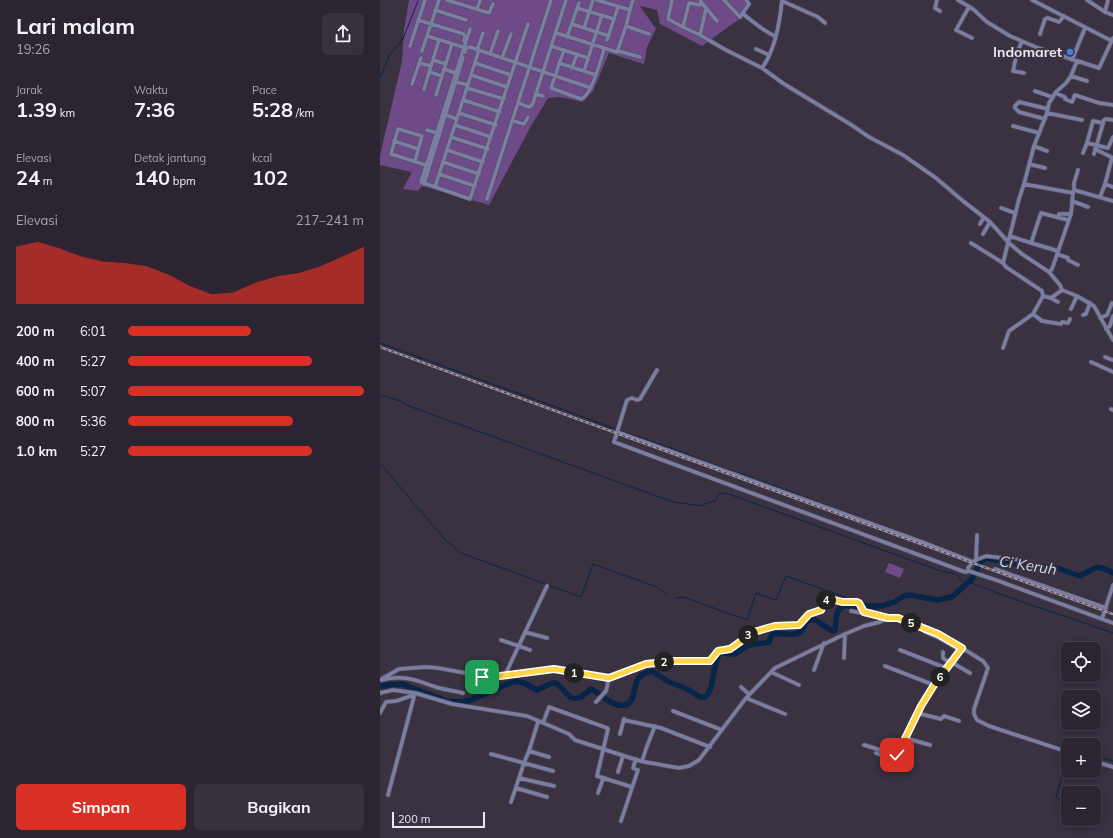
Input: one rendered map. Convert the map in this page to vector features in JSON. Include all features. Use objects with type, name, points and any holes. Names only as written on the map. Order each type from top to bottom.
[{"type":"street","points":[[410,46],[425,0]]},
{"type":"street","points":[[422,51],[439,0]]},
{"type":"street","points":[[450,0],[489,13],[493,4]]},
{"type":"street","points":[[464,5],[466,0]]},
{"type":"street","points":[[487,199],[551,0]]},
{"type":"street","points":[[519,103],[531,106],[566,0]]},
{"type":"street","points":[[584,28],[593,0]]},
{"type":"street","points":[[597,0],[630,10]]},
{"type":"street","points":[[618,52],[633,0]]},
{"type":"street","points":[[672,0],[668,19],[762,68],[784,84],[869,137],[903,155],[936,178],[990,222],[1022,254],[1050,271],[1062,290],[1090,303],[1102,317],[1113,340]]},
{"type":"street","points":[[724,0],[739,17],[743,14],[749,4],[746,0]]},
{"type":"street","points":[[762,68],[769,55],[776,36],[781,17],[782,0],[818,17],[826,23]]},
{"type":"street","points":[[937,0],[935,8],[940,12]]},
{"type":"street","points":[[958,0],[1010,36],[1038,48],[1099,68],[1112,39],[1085,28],[1032,0]]},
{"type":"street","points":[[970,0],[956,30],[972,38]]},
{"type":"street","points":[[1087,0],[1105,12],[1113,15]]},
{"type":"street","points":[[1105,12],[1108,0]]},
{"type":"street","points":[[477,10],[480,1]]},
{"type":"street","points":[[683,27],[689,1],[698,5],[701,1],[717,21]]},
{"type":"street","points":[[567,37],[579,3]]},
{"type":"street","points":[[572,24],[597,32],[608,38],[618,7]]},
{"type":"street","points":[[577,8],[614,19]]},
{"type":"street","points":[[700,35],[706,8]]},
{"type":"street","points":[[435,10],[466,20]]},
{"type":"street","points":[[743,14],[760,26],[764,31],[776,36]]},
{"type":"street","points":[[584,71],[602,15]]},
{"type":"street","points":[[1040,34],[1045,20],[1048,18],[1060,22],[1064,16]]},
{"type":"street","points":[[418,20],[465,35],[464,48]]},
{"type":"street","points":[[455,81],[421,182],[470,199],[476,186],[528,24]]},
{"type":"street","points":[[626,26],[649,34]]},
{"type":"street","points":[[1072,60],[1085,28]]},
{"type":"street","points":[[424,184],[446,115],[470,29]]},
{"type":"street","points":[[490,54],[498,31]]},
{"type":"street","points":[[435,187],[468,86],[483,33]]},
{"type":"street","points":[[556,33],[604,49],[640,57]]},
{"type":"street","points":[[502,58],[511,34]]},
{"type":"street","points":[[427,36],[464,48],[470,47],[591,88]]},
{"type":"street","points":[[424,89],[439,40]]},
{"type":"street","points":[[1022,41],[1017,51],[1013,71],[1024,73]]},
{"type":"street","points":[[436,94],[452,44]]},
{"type":"street","points":[[552,46],[588,58]]},
{"type":"street","points":[[1108,48],[1113,49]]},
{"type":"street","points":[[564,50],[551,87],[553,90],[581,99],[586,96],[591,88],[604,49]]},
{"type":"street","points":[[756,49],[769,55]]},
{"type":"street","points":[[572,68],[577,54]]},
{"type":"street","points":[[412,84],[421,58]]},
{"type":"street","points":[[433,60],[446,64]]},
{"type":"street","points":[[1003,263],[1018,199],[1024,184],[1039,132],[1052,97],[1071,76],[1077,62]]},
{"type":"street","points":[[419,63],[431,66]]},
{"type":"street","points":[[475,63],[511,75]]},
{"type":"street","points":[[559,63],[596,75]]},
{"type":"street","points":[[444,69],[457,74]]},
{"type":"street","points":[[429,72],[442,76]]},
{"type":"street","points":[[471,75],[507,87]]},
{"type":"street","points":[[1071,76],[1087,81]]},
{"type":"street","points":[[455,81],[504,100]]},
{"type":"street","points":[[1036,91],[1052,97]]},
{"type":"street","points":[[1055,93],[1071,101],[1073,101],[1075,95],[1100,103],[1113,105]]},
{"type":"street","points":[[535,94],[544,96]]},
{"type":"street","points":[[463,100],[500,112]]},
{"type":"street","points":[[1045,119],[1018,112],[1015,106],[1019,102],[1082,120]]},
{"type":"street","points":[[459,113],[496,125]]},
{"type":"street","points":[[446,115],[457,119]]},
{"type":"street","points":[[512,121],[524,124],[528,117]]},
{"type":"street","points":[[1094,154],[1103,123],[1106,119],[1113,120]]},
{"type":"street","points":[[1083,153],[1094,120],[1103,123]]},
{"type":"street","points":[[455,125],[491,137]]},
{"type":"street","points":[[1013,126],[1039,132]]},
{"type":"street","points":[[415,161],[421,136],[398,129],[391,154],[426,165]]},
{"type":"street","points":[[427,130],[437,133]]},
{"type":"street","points":[[1090,132],[1099,135]]},
{"type":"street","points":[[451,137],[488,149]]},
{"type":"street","points":[[1096,147],[1108,148],[1113,137]]},
{"type":"street","points":[[394,141],[418,149]]},
{"type":"street","points":[[1087,143],[1113,158],[1100,198]]},
{"type":"street","points":[[1034,146],[1047,151]]},
{"type":"street","points":[[447,150],[483,162]]},
{"type":"street","points":[[443,162],[479,174]]},
{"type":"street","points":[[1029,164],[1045,168]]},
{"type":"street","points":[[1050,271],[1071,214],[1074,183],[1078,170]]},
{"type":"street","points":[[439,174],[476,186]]},
{"type":"street","points":[[1024,184],[1073,192],[1113,201]]},
{"type":"street","points":[[1105,184],[1113,186]]},
{"type":"street","points":[[1072,201],[1088,207]]},
{"type":"street","points":[[1001,208],[1015,213]]},
{"type":"street","points":[[1031,243],[1041,213],[1068,220]]},
{"type":"street","points":[[1058,217],[1059,214],[1071,214]]},
{"type":"street","points":[[980,224],[984,217]]},
{"type":"street","points":[[983,234],[990,222]]},
{"type":"street","points":[[1009,241],[1031,243],[1057,252],[1078,265]]},
{"type":"street","points":[[971,242],[1042,291],[1043,296],[1033,314],[1009,331],[1003,348]]},
{"type":"street","points":[[1051,298],[1062,290]]},
{"type":"street","points":[[1043,296],[1058,302]]},
{"type":"street","points":[[1071,309],[1077,296]]},
{"type":"street","points":[[1083,315],[1086,314],[1090,303]]},
{"type":"street","points":[[1102,317],[1107,315],[1112,303]]},
{"type":"street","points":[[1033,314],[1042,321],[1061,324],[1062,322],[1068,323],[1070,319]]},
{"type":"street","points":[[1108,328],[1113,316]]},
{"type":"street","points":[[1105,357],[1113,360]]},
{"type":"street","points":[[1091,362],[1113,372]]},
{"type":"street","points":[[657,370],[640,399],[637,400],[632,398],[627,400],[614,442],[965,572],[978,574],[1113,623]]},
{"type":"street","points":[[617,430],[975,561]]},
{"type":"street","points":[[975,561],[977,535]]},
{"type":"street","points":[[971,572],[968,568],[975,561],[986,556],[1020,560]]},
{"type":"street","points":[[995,569],[1106,608]]},
{"type":"street","points":[[1102,619],[1113,585]]},
{"type":"street","points":[[505,676],[547,586]]},
{"type":"street","points":[[380,680],[399,669],[426,667],[482,677],[505,676],[554,669],[609,678],[646,664],[675,661],[710,661],[718,651],[730,649],[754,632],[775,626],[799,625],[809,614],[821,610],[826,600],[829,599],[842,602],[859,603],[864,612]]},
{"type":"street","points":[[851,611],[864,612],[888,618],[898,618],[926,628],[961,649]]},
{"type":"street","points":[[380,693],[393,690],[452,704],[527,716],[569,734],[575,740],[603,750],[641,761],[674,768],[685,767],[699,760],[748,698],[780,665],[824,643],[864,626],[880,622],[888,618]]},
{"type":"street","points":[[525,632],[547,638]]},
{"type":"street","points":[[925,632],[983,661],[988,668],[974,709],[974,717],[977,720],[989,726],[1061,750]]},
{"type":"street","points":[[844,658],[845,635]]},
{"type":"street","points":[[502,640],[530,650]]},
{"type":"street","points":[[814,670],[824,643]]},
{"type":"street","points":[[876,753],[894,760],[934,685],[961,649]]},
{"type":"street","points":[[900,650],[946,668]]},
{"type":"street","points":[[943,652],[943,658],[970,673]]},
{"type":"street","points":[[885,666],[934,685]]},
{"type":"street","points":[[773,673],[799,685]]},
{"type":"street","points":[[380,680],[396,677],[410,678],[463,693]]},
{"type":"street","points":[[596,702],[604,694],[609,678]]},
{"type":"street","points":[[741,687],[748,698],[785,714]]},
{"type":"street","points":[[380,713],[386,702],[414,694]]},
{"type":"street","points":[[388,795],[414,694]]},
{"type":"street","points":[[543,723],[549,707],[607,728],[597,775],[598,777],[632,787]]},
{"type":"street","points":[[673,711],[722,730]]},
{"type":"street","points":[[918,713],[937,719],[941,719],[944,716],[959,720]]},
{"type":"street","points":[[620,734],[624,719],[655,726],[710,747]]},
{"type":"street","points":[[511,802],[538,722]]},
{"type":"street","points":[[621,821],[641,761],[655,726]]},
{"type":"street","points":[[905,738],[930,744]]},
{"type":"street","points":[[864,745],[897,755]]},
{"type":"street","points":[[529,751],[549,757]]},
{"type":"street","points":[[491,754],[553,771]]},
{"type":"street","points":[[618,772],[623,756]]},
{"type":"street","points":[[636,759],[633,768],[638,770]]},
{"type":"street","points":[[1101,763],[1113,767]]},
{"type":"street","points":[[519,778],[554,786]]},
{"type":"street","points":[[598,793],[603,778]]},
{"type":"street","points":[[516,788],[547,797]]},
{"type":"shaded area","points":[[409,0],[747,0],[746,14],[702,46],[660,24],[657,10],[640,6],[656,29],[647,47],[644,64],[609,53],[593,91],[583,102],[560,97],[548,98],[531,126],[489,205],[422,186],[418,191],[403,189],[412,172],[380,165],[380,156],[402,61],[404,30]]},
{"type":"shaded area","points":[[889,563],[904,569],[900,578],[885,572]]},
{"type":"waterway","points":[[380,78],[390,54],[402,41],[418,1]]},
{"type":"waterway","points":[[380,343],[888,528]]},
{"type":"waterway","points":[[380,395],[401,401],[406,405],[673,502],[702,506],[715,501],[719,494],[726,493],[938,570],[958,575],[965,586]]},
{"type":"waterway","points":[[380,463],[445,540],[461,553],[581,597],[593,564],[657,587],[667,595]]},
{"type":"waterway","name":"Ci Keruh","points":[[380,686],[402,684],[447,701],[462,702],[471,700],[514,681],[524,683],[537,690],[552,683],[556,683],[570,697],[573,698],[581,697],[591,689],[611,703],[626,705],[632,700],[639,677],[652,671],[667,681],[687,689],[700,697],[705,697],[711,688],[718,655],[722,653],[735,654],[749,645],[769,642],[772,634],[797,634],[803,629],[807,621],[811,620],[817,621],[829,630],[833,631],[835,630],[837,613],[844,606],[882,606],[894,602],[904,596],[910,595],[937,600],[952,597],[972,579],[981,561],[985,558],[1025,566],[1054,567],[1080,576],[1096,567],[1103,568],[1113,573]]},
{"type":"waterway","points":[[676,598],[683,597],[747,620],[756,593],[776,600],[786,576],[850,600]]},
{"type":"waterway","points":[[969,582],[1113,633]]},
{"type":"waterway","points":[[1101,757],[1113,761]]},
{"type":"waterway","points":[[1061,778],[1056,797],[1061,801]]},
{"type":"railway","points":[[380,347],[1113,614]]},
{"type":"place","name":"Indomaret","points":[[1070,52]]},
{"type":"route","points":[[482,677],[554,669],[609,678],[646,664],[675,661],[707,662],[710,661],[718,651],[730,649],[749,634],[769,626],[799,625],[807,615],[821,610],[827,599],[842,602],[856,602],[859,603],[864,612],[888,618],[898,618],[926,628],[962,648],[934,685],[921,706],[897,755]]}]
